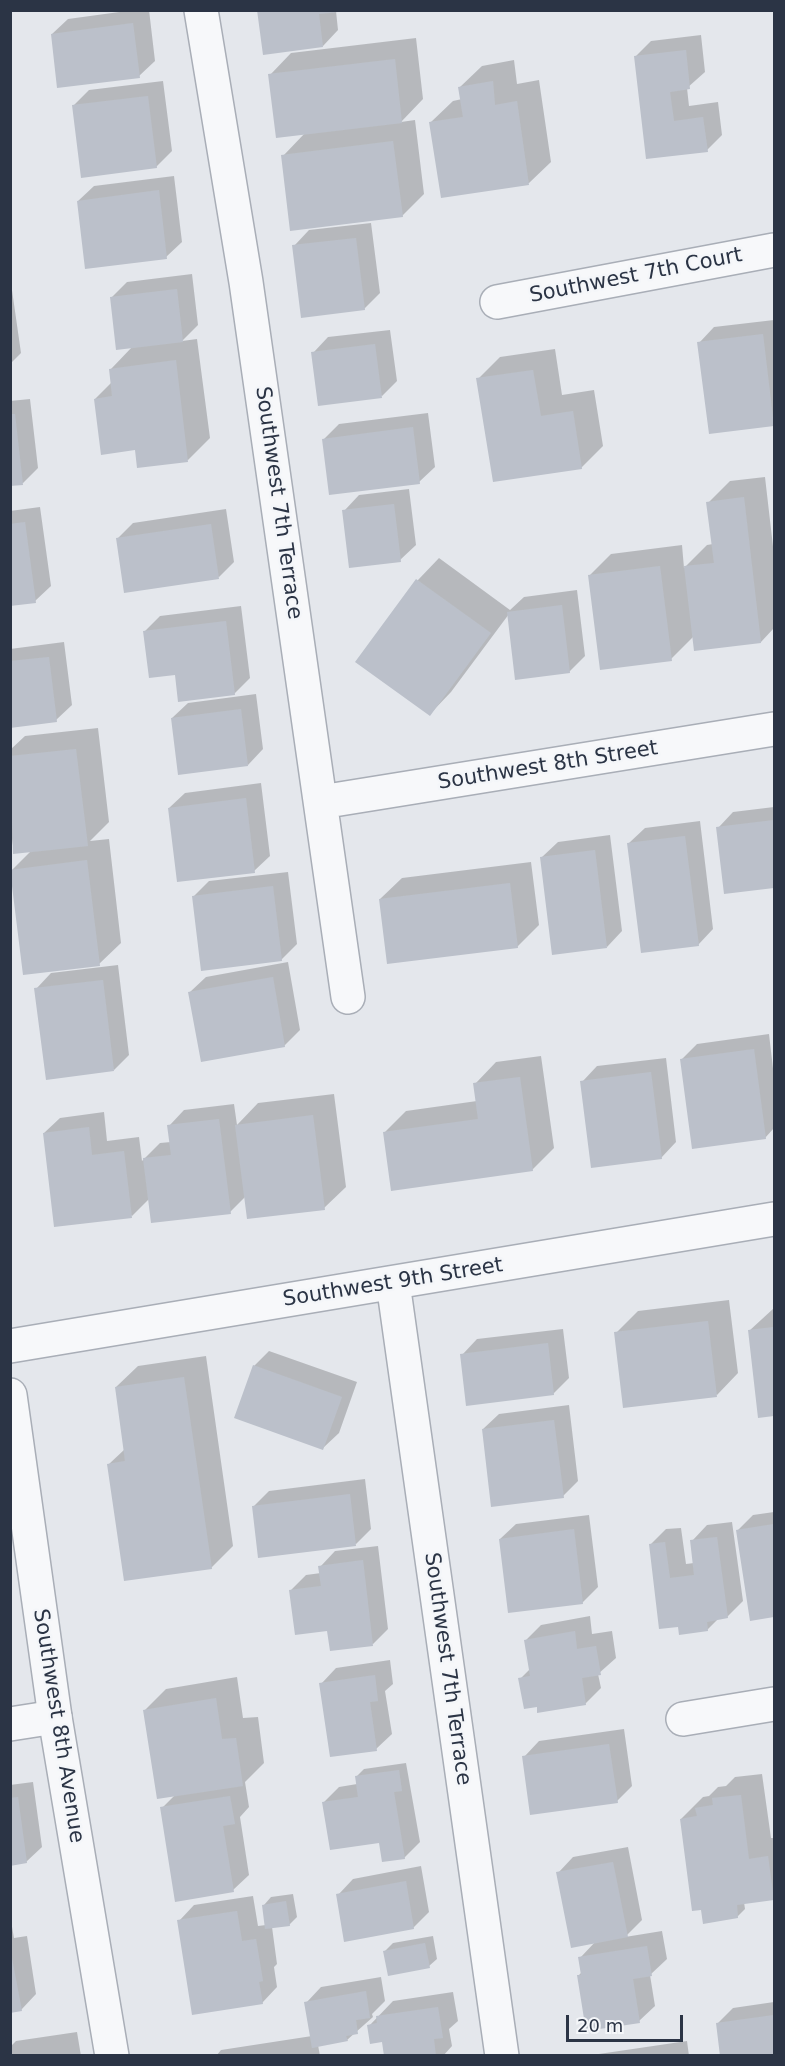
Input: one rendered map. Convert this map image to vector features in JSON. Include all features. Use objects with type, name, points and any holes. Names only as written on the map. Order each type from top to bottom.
[{"type":"street","name":"Southwest 7th Terrace","points":[[201,10],[248,294],[348,997]]},
{"type":"street","name":"Southwest 7th Court","points":[[496,302],[774,250]]},
{"type":"street","name":"Southwest 8th Street","points":[[321,802],[774,729]]},
{"type":"street","name":"Southwest 9th Street","points":[[10,1346],[774,1219]]},
{"type":"street","name":"Southwest 7th Terrace","points":[[393,1282],[502,2055]]},
{"type":"street","name":"Southwest 8th Avenue","points":[[10,1395],[55,1717],[112,2055]]},
{"type":"street","points":[[683,1719],[774,1704]]},
{"type":"street","points":[[10,1724],[55,1717]]},
{"type":"building","points":[[257,10],[338,10],[338,12],[319,14],[323,47],[263,55]]},
{"type":"building","points":[[133,23],[140,78],[57,88],[51,34]]},
{"type":"building","points":[[686,50],[690,89],[670,92],[674,121],[703,117],[708,152],[646,159],[634,56]]},
{"type":"building","points":[[395,59],[402,123],[276,138],[268,74]]},
{"type":"building","points":[[493,81],[495,105],[517,101],[529,185],[441,198],[429,122],[463,117],[458,87]]},
{"type":"building","points":[[148,96],[157,168],[81,178],[72,105]]},
{"type":"building","points":[[393,141],[403,217],[290,231],[281,155]]},
{"type":"building","points":[[159,190],[167,259],[85,269],[77,201]]},
{"type":"building","points":[[356,238],[365,310],[301,318],[292,245]]},
{"type":"building","points":[[177,289],[183,342],[116,350],[110,297]]},
{"type":"building","points":[[763,334],[774,426],[709,434],[697,342]]},
{"type":"building","points":[[375,344],[382,398],[318,406],[311,352]]},
{"type":"building","points":[[176,360],[188,462],[137,468],[135,450],[101,455],[94,399],[112,396],[109,369]]},
{"type":"building","points":[[533,370],[541,416],[573,411],[582,469],[493,482],[476,378]]},
{"type":"building","points":[[10,414],[15,414],[23,485],[10,486]]},
{"type":"building","points":[[413,427],[420,484],[329,495],[322,439]]},
{"type":"building","points":[[744,497],[761,643],[694,651],[684,566],[714,563],[706,502]]},
{"type":"building","points":[[394,504],[401,562],[349,568],[342,510]]},
{"type":"building","points":[[25,522],[36,603],[10,606],[10,524]]},
{"type":"building","points":[[211,524],[219,579],[124,593],[116,538]]},
{"type":"building","points":[[660,566],[672,661],[600,670],[588,575]]},
{"type":"building","points":[[416,579],[491,633],[430,716],[355,662]]},
{"type":"building","points":[[562,605],[570,673],[515,680],[507,612]]},
{"type":"building","points":[[226,621],[235,695],[178,702],[175,675],[149,678],[143,631]]},
{"type":"building","points":[[49,657],[57,722],[10,728],[10,661]]},
{"type":"building","points":[[241,709],[248,766],[178,775],[171,718]]},
{"type":"building","points":[[76,749],[88,846],[13,854],[10,756]]},
{"type":"building","points":[[246,798],[255,873],[177,882],[168,808]]},
{"type":"building","points":[[774,820],[774,888],[724,894],[716,827]]},
{"type":"building","points":[[685,836],[699,946],[641,953],[627,843]]},
{"type":"building","points":[[595,850],[607,948],[552,955],[540,857]]},
{"type":"building","points":[[87,860],[100,966],[23,975],[10,870]]},
{"type":"building","points":[[510,883],[518,948],[387,964],[379,899]]},
{"type":"building","points":[[273,886],[282,961],[201,971],[192,896]]},
{"type":"building","points":[[273,977],[285,1047],[201,1062],[188,992]]},
{"type":"building","points":[[103,980],[114,1071],[46,1080],[34,988]]},
{"type":"building","points":[[754,1049],[766,1139],[692,1149],[680,1059]]},
{"type":"building","points":[[651,1072],[662,1159],[591,1168],[580,1081]]},
{"type":"building","points":[[520,1077],[533,1171],[391,1191],[383,1132],[478,1119],[473,1083]]},
{"type":"building","points":[[313,1115],[325,1210],[247,1219],[235,1125]]},
{"type":"building","points":[[219,1119],[231,1214],[151,1223],[143,1158],[171,1155],[167,1125]]},
{"type":"building","points":[[89,1127],[92,1155],[124,1151],[132,1218],[54,1227],[43,1133]]},
{"type":"building","points":[[708,1321],[717,1397],[623,1408],[614,1332]]},
{"type":"building","points":[[774,1327],[774,1416],[758,1418],[748,1330]]},
{"type":"building","points":[[548,1343],[554,1395],[466,1406],[460,1354]]},
{"type":"building","points":[[253,1365],[342,1397],[323,1450],[234,1418]]},
{"type":"building","points":[[184,1377],[212,1569],[124,1581],[107,1464],[125,1461],[115,1387]]},
{"type":"building","points":[[554,1420],[564,1498],[491,1507],[482,1429]]},
{"type":"building","points":[[350,1494],[356,1546],[258,1558],[252,1506]]},
{"type":"building","points":[[774,1524],[774,1617],[750,1621],[736,1530]]},
{"type":"building","points":[[574,1529],[583,1604],[508,1613],[499,1539]]},
{"type":"building","points":[[717,1537],[728,1618],[707,1622],[708,1631],[679,1635],[678,1627],[659,1629],[649,1544],[665,1542],[670,1578],[694,1575],[690,1540]]},
{"type":"building","points":[[363,1560],[373,1646],[330,1651],[327,1631],[295,1635],[289,1590],[321,1586],[318,1566]]},
{"type":"building","points":[[575,1631],[577,1649],[596,1646],[601,1675],[582,1678],[586,1705],[537,1713],[537,1707],[524,1709],[518,1678],[530,1676],[524,1640]]},
{"type":"building","points":[[375,1675],[378,1701],[370,1702],[377,1751],[330,1757],[319,1683]]},
{"type":"building","points":[[216,1698],[222,1739],[236,1738],[243,1786],[157,1799],[143,1710]]},
{"type":"building","points":[[609,1744],[618,1803],[530,1815],[522,1756]]},
{"type":"building","points":[[399,1770],[402,1791],[394,1792],[405,1859],[382,1862],[379,1843],[330,1850],[322,1802],[358,1797],[355,1776]]},
{"type":"building","points":[[741,1795],[749,1859],[768,1856],[774,1900],[737,1905],[738,1918],[703,1924],[701,1910],[692,1911],[680,1819],[697,1816],[695,1808],[713,1805],[712,1798]]},
{"type":"building","points":[[230,1796],[235,1824],[223,1826],[234,1892],[175,1902],[160,1807]]},
{"type":"building","points":[[18,1797],[27,1863],[10,1866],[10,1798]]},
{"type":"building","points":[[613,1862],[628,1937],[571,1948],[556,1872]]},
{"type":"building","points":[[406,1881],[414,1929],[344,1942],[336,1894]]},
{"type":"building","points":[[286,1901],[290,1926],[265,1929],[262,1905]]},
{"type":"building","points":[[237,1911],[242,1941],[256,1939],[263,1981],[259,1982],[263,2004],[192,2015],[177,1920]]},
{"type":"building","points":[[425,1943],[430,1968],[388,1976],[383,1951]]},
{"type":"building","points":[[647,1946],[652,1976],[633,1979],[640,2023],[586,2031],[577,1975],[581,1975],[578,1957]]},
{"type":"building","points":[[10,1948],[22,2011],[10,2013]]},
{"type":"building","points":[[366,1991],[370,2018],[356,2020],[358,2034],[346,2036],[348,2041],[312,2048],[304,2002]]},
{"type":"building","points":[[438,2007],[443,2038],[434,2039],[436,2056],[384,2056],[382,2042],[370,2044],[367,2025],[377,2023],[376,2016]]},
{"type":"building","points":[[774,2015],[774,2056],[720,2056],[716,2023]]}]
